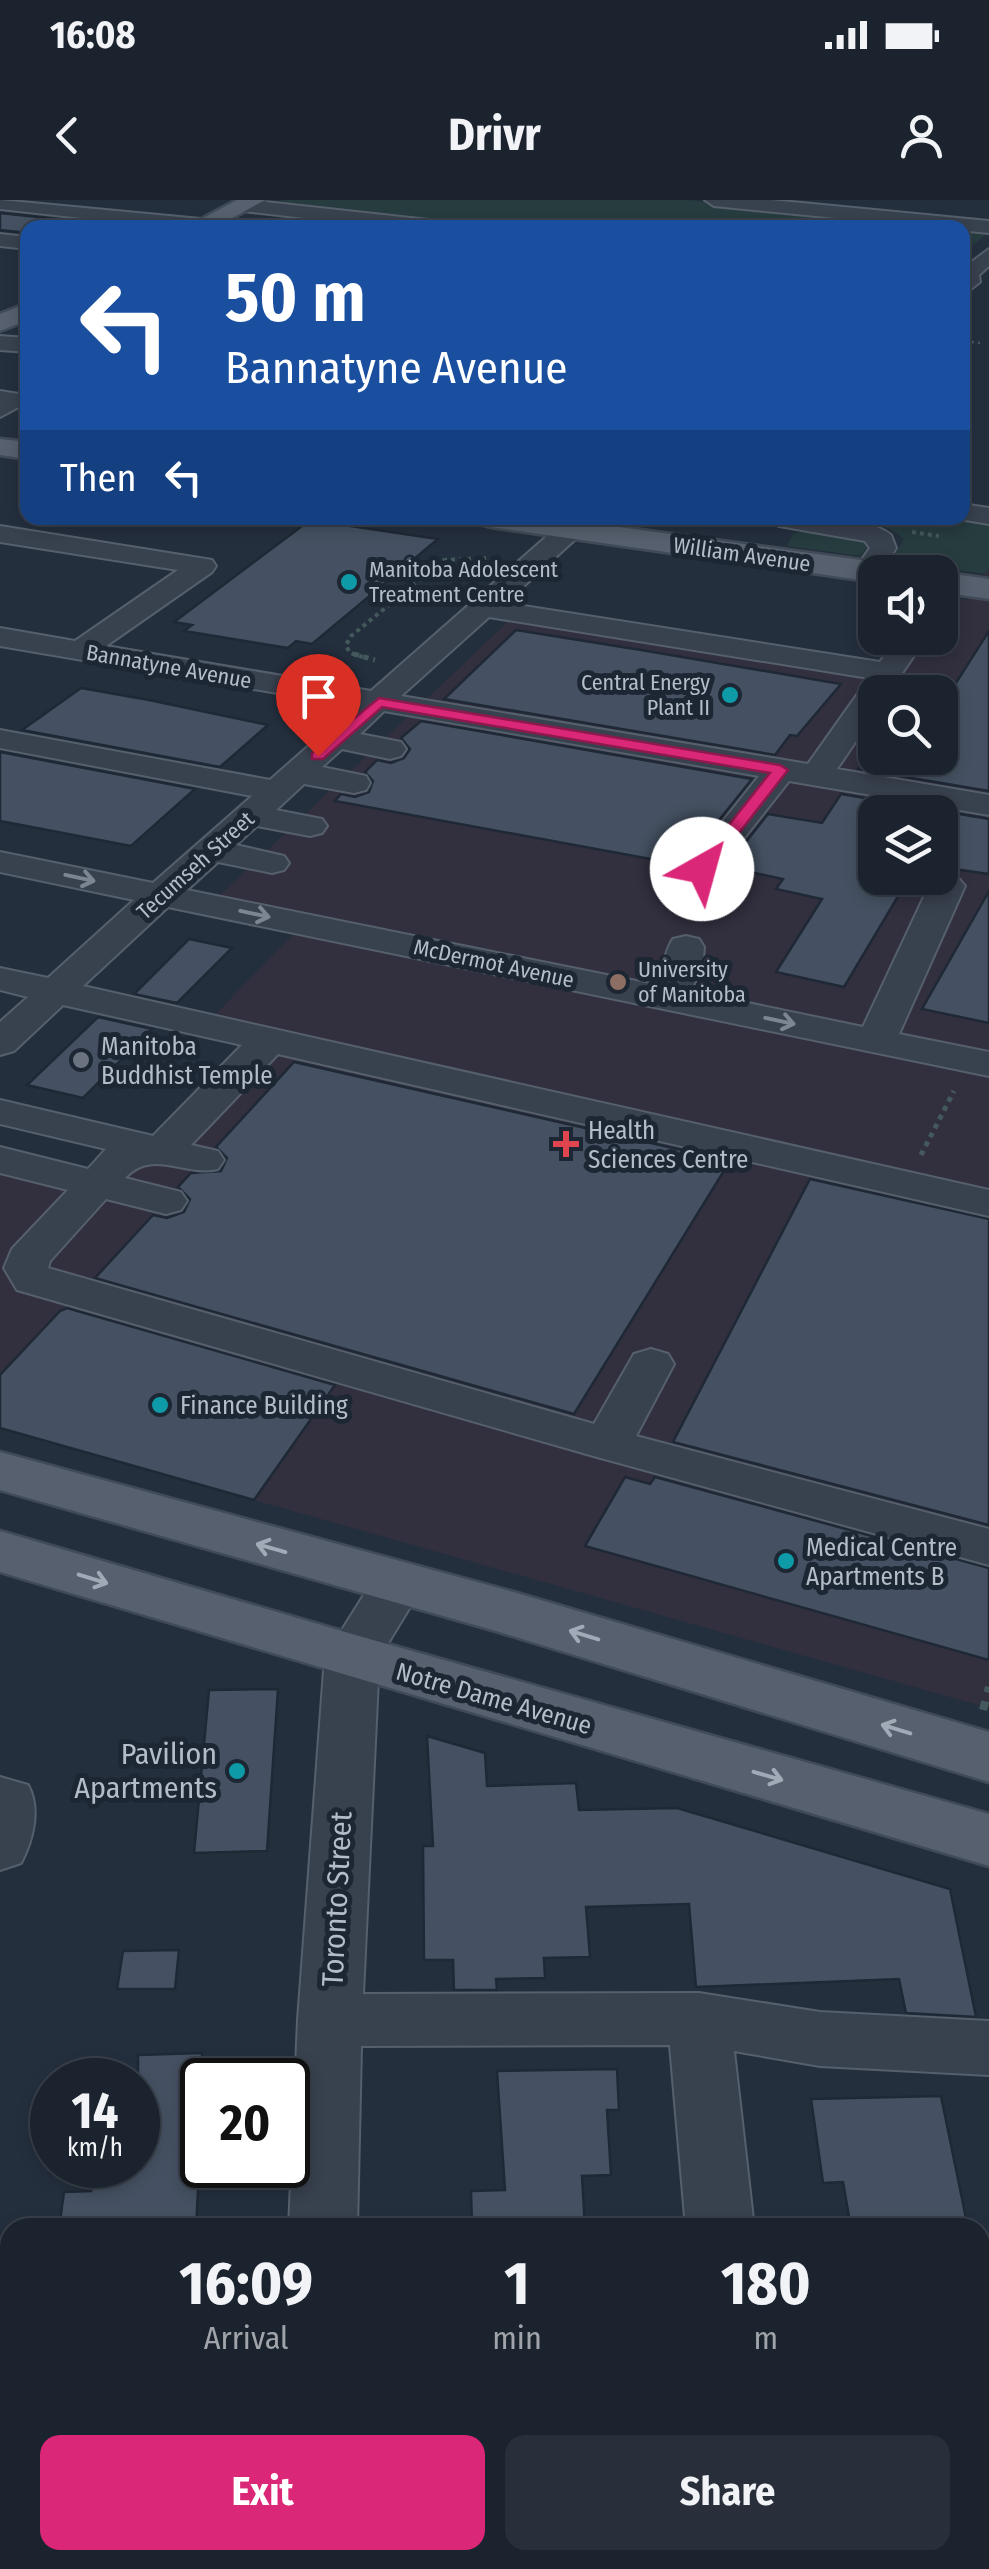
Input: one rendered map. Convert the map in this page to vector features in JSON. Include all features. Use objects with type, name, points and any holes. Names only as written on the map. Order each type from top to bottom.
[{"type":"main road","points":[[211,220],[248,203]]},
{"type":"main road","name":"William Avenue","points":[[542,525],[858,570]]},
{"type":"main road","points":[[958,588],[989,589]]},
{"type":"main road","points":[[0,1471],[398,1584],[985,1736]]},
{"type":"main road","name":"Notre Dame Avenue","points":[[0,1550],[352,1658],[989,1840]]},
{"type":"street","points":[[714,200],[825,205],[923,220],[944,200]]},
{"type":"street","points":[[248,203],[383,220]]},
{"type":"street","points":[[3,205],[150,220]]},
{"type":"street","points":[[110,220],[118,216]]},
{"type":"street","points":[[970,273],[989,255]]},
{"type":"street","points":[[0,398],[18,400],[0,410]]},
{"type":"street","points":[[744,554],[772,525]]},
{"type":"street","points":[[820,525],[873,534],[882,540],[880,555]]},
{"type":"street","name":"Tecumseh Street","points":[[0,1043],[160,894],[572,529]]},
{"type":"street","points":[[0,534],[202,566],[80,651]]},
{"type":"street","points":[[484,608],[888,672]]},
{"type":"street","name":"Bannatyne Avenue","points":[[0,637],[989,805]]},
{"type":"street","points":[[816,776],[900,655]]},
{"type":"street","points":[[337,739],[390,748]]},
{"type":"street","points":[[0,740],[288,782],[354,783]]},
{"type":"street","points":[[702,869],[780,770]]},
{"type":"street","points":[[251,814],[310,826]]},
{"type":"street","points":[[210,850],[272,863]]},
{"type":"street","name":"McDermot Avenue","points":[[0,862],[876,1041],[974,1072]]},
{"type":"street","points":[[876,1041],[942,895]]},
{"type":"street","points":[[667,998],[683,968],[686,947]]},
{"type":"street","points":[[0,979],[989,1203]]},
{"type":"street","points":[[269,1040],[166,1146],[145,1181],[28,1258],[26,1268],[33,1280],[607,1444],[989,1547]]},
{"type":"street","points":[[0,1112],[145,1181]]},
{"type":"street","points":[[0,1134],[145,1181]]},
{"type":"street","points":[[0,1160],[145,1181]]},
{"type":"street","points":[[0,1176],[145,1181]]},
{"type":"street","points":[[607,1444],[651,1364]]},
{"type":"street","name":"Toronto Street","points":[[323,2218],[330,2020],[352,1658],[398,1584]]},
{"type":"street","points":[[0,1798],[8,1801],[0,1847]]},
{"type":"street","points":[[330,2020],[698,2018],[820,2038],[989,2048]]},
{"type":"street","points":[[698,2018],[719,2218]]},
{"type":"path","points":[[970,342],[980,343]]},
{"type":"path","points":[[379,660],[350,652],[346,646],[350,636],[444,560],[495,559]]},
{"type":"path","points":[[906,1184],[974,1072]]},
{"type":"path","points":[[985,1736],[989,1687]]},
{"type":"shaded area","name":"Health Sciences Centre","points":[[989,568],[989,1708],[0,1428],[0,1156],[107,1182],[253,1030],[209,1021],[304,923],[211,904],[517,613],[889,674],[903,655],[958,655],[958,599],[967,600]]},
{"type":"green space","points":[[282,200],[688,200],[896,220],[401,220],[271,206]]},
{"type":"green space","points":[[970,227],[989,232],[970,248]]},
{"type":"green space","points":[[970,519],[989,519],[989,568],[985,574],[958,570],[958,555],[896,555],[904,539],[877,525],[970,525]]},
{"type":"green space","points":[[809,529],[860,536],[870,545],[858,556],[787,546],[793,534]]},
{"type":"building","points":[[0,213],[66,220],[20,220],[20,232],[0,230]]},
{"type":"building","name":"Manitoba Adolescent Treatment Centre","points":[[303,525],[344,525],[438,539],[312,644],[296,641],[288,648],[184,631],[192,625],[174,622]]},
{"type":"building","points":[[516,630],[841,684],[797,736],[790,735],[775,755],[444,699]]},
{"type":"building","points":[[989,631],[989,791],[894,775],[958,775],[958,680]]},
{"type":"building","points":[[81,688],[268,725],[220,767],[22,730]]},
{"type":"building","points":[[421,721],[752,779],[683,865],[335,801],[341,794],[355,797],[369,792],[373,781],[365,772],[377,760],[391,763],[404,758],[410,749],[401,738]]},
{"type":"building","points":[[0,752],[195,789],[131,846],[0,821]]},
{"type":"building","points":[[841,794],[858,797],[858,895],[899,895],[844,987],[776,972],[822,899],[776,889],[783,879],[726,867],[768,814],[822,823]]},
{"type":"building","points":[[958,814],[989,819],[989,874],[958,870]]},
{"type":"building","points":[[989,891],[989,1023],[922,1009]]},
{"type":"building","points":[[189,939],[232,948],[177,1003],[134,994]]},
{"type":"building","name":"Manitoba Buddhist Temple","points":[[98,1017],[152,1029],[83,1098],[27,1085]]},
{"type":"building","points":[[294,1062],[730,1161],[574,1414],[95,1278],[153,1215],[167,1218],[184,1212],[190,1199],[178,1187],[191,1173],[221,1171],[227,1158],[216,1147]]},
{"type":"building","points":[[810,1179],[989,1219],[989,1525],[673,1442]]},
{"type":"building","name":"Finance Building","points":[[67,1308],[335,1385],[254,1500],[0,1428],[0,1375]]},
{"type":"building","name":"Medical Centre Apartments B","points":[[625,1477],[650,1484],[655,1477],[989,1568],[989,1660],[585,1546]]},
{"type":"building","name":"Pavilion Apartments","points":[[278,1689],[267,1851],[194,1853],[209,1690]]},
{"type":"building","points":[[427,1736],[485,1753],[487,1786],[576,1783],[579,1810],[677,1808],[950,1889],[976,2017],[906,2013],[899,1979],[696,1987],[689,1904],[586,1907],[590,1957],[544,1958],[545,1978],[496,1979],[497,1990],[454,1990],[453,1960],[424,1960],[423,1846],[433,1846]]},
{"type":"building","points":[[179,1950],[175,1989],[117,1989],[123,1951]]},
{"type":"building","points":[[202,2053],[202,2058],[180,2058],[180,2188],[198,2188],[197,2218],[60,2218],[64,2192],[160,2188],[160,2058],[138,2058]]},
{"type":"building","points":[[617,2069],[619,2110],[607,2110],[611,2175],[582,2176],[584,2218],[472,2218],[471,2191],[505,2190],[497,2071]]},
{"type":"building","points":[[941,2096],[966,2218],[849,2218],[843,2182],[823,2183],[811,2099]]},
{"type":"place","name":"Manitoba Adolescent Treatment Centre","points":[[349,582]]},
{"type":"place","name":"Central Energy Plant II","points":[[730,695]]},
{"type":"place","name":"University of Manitoba","points":[[618,982]]},
{"type":"place","name":"Manitoba Buddhist Temple","points":[[81,1060]]},
{"type":"place","name":"Health Sciences Centre","points":[[566,1144]]},
{"type":"place","name":"Finance Building","points":[[160,1405]]},
{"type":"place","name":"Medical Centre Apartments B","points":[[786,1561]]},
{"type":"place","name":"Pavilion Apartments","points":[[237,1771]]},
{"type":"route","points":[[318,756],[379,702],[780,770],[702,869]]}]
